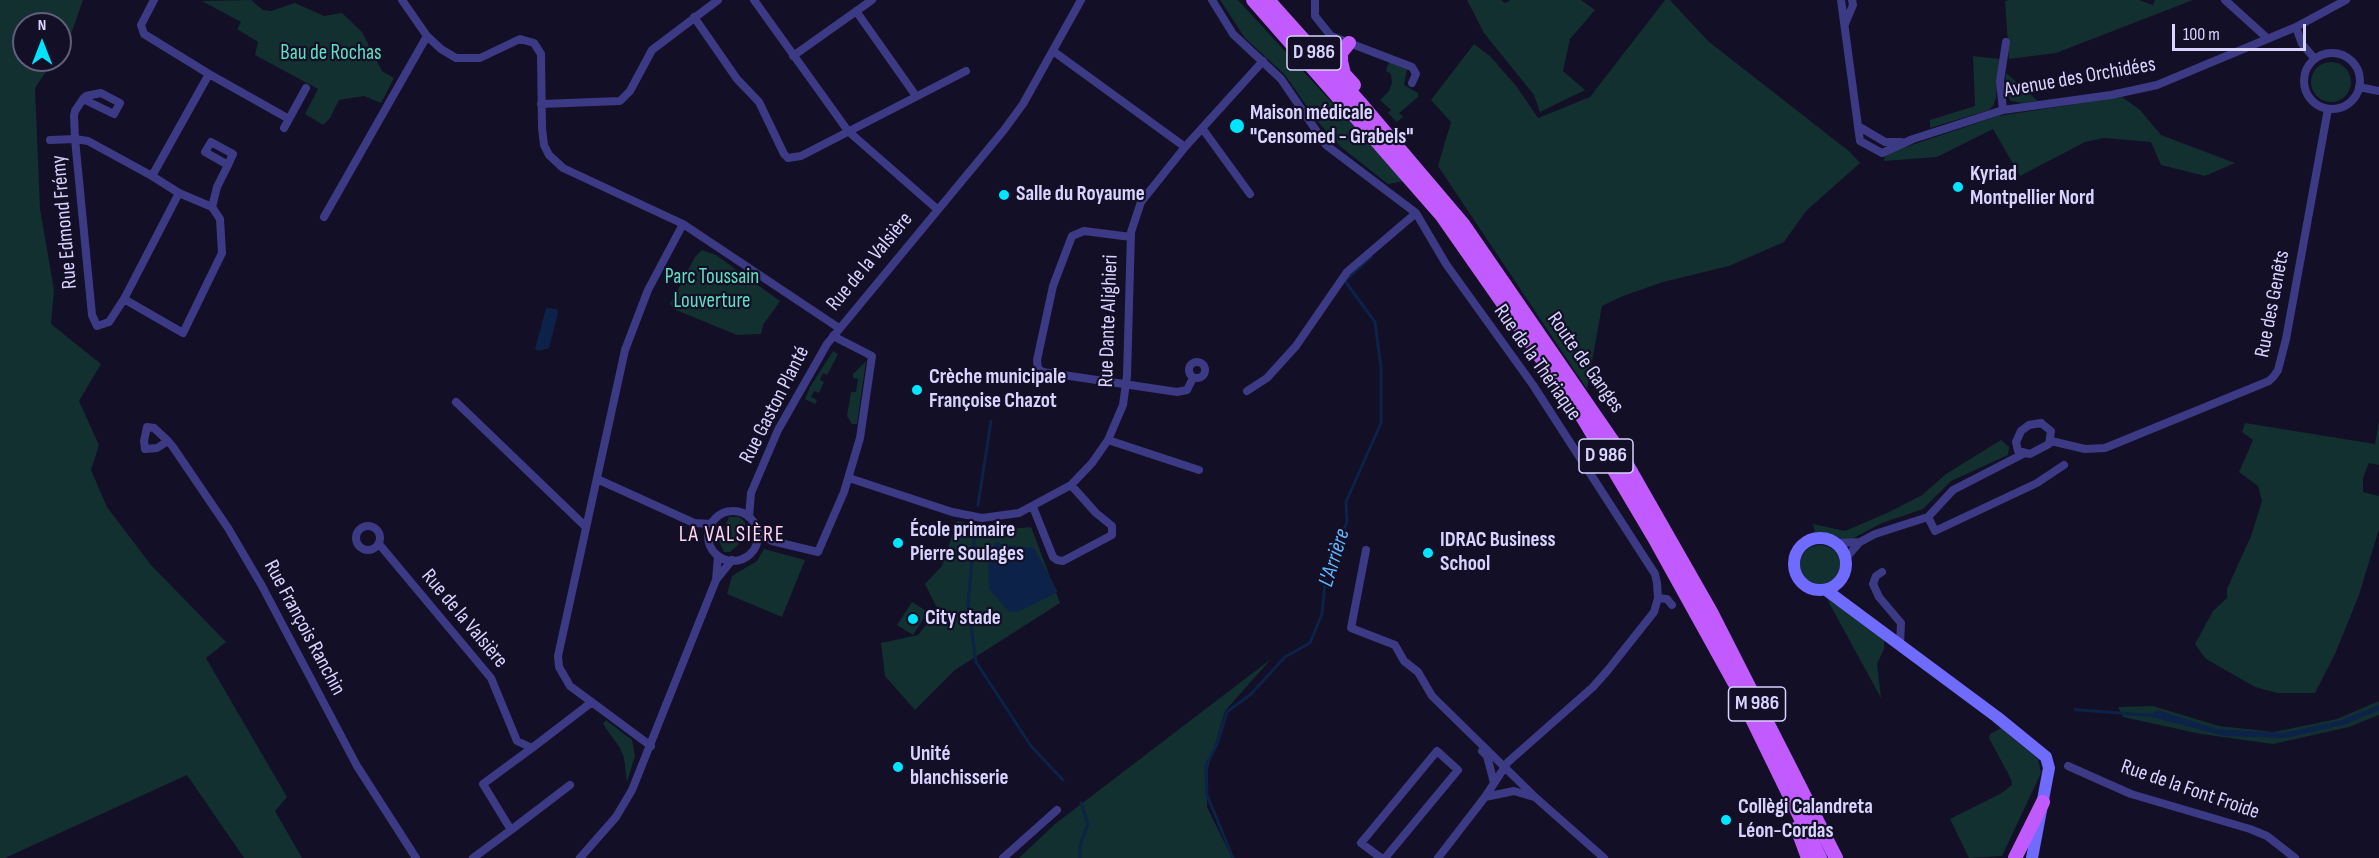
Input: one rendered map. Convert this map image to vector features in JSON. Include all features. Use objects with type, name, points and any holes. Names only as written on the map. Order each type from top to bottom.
[{"type":"main road","name":"Route de Ganges","points":[[1253,0],[1442,216],[1583,418],[1656,541],[1734,682],[1820,858]]},
{"type":"main road","name":"Route de Ganges","points":[[1268,0],[1362,105],[1463,224],[1618,449],[1711,612],[1836,858]]},
{"type":"main road","points":[[1349,43],[1341,52],[1341,61],[1344,74],[1362,94],[1362,105]]},
{"type":"main road","points":[[1779,778],[1808,858]]},
{"type":"main road","name":"M 986","points":[[1804,796],[1844,858]]},
{"type":"main road","points":[[2015,858],[2043,802]]},
{"type":"street","points":[[154,0],[143,21],[142,30],[149,38],[288,119]]},
{"type":"street","name":"Rue de la Valsière","points":[[402,0],[427,36],[451,56],[462,59],[480,58],[515,39],[525,39],[534,43],[541,54],[544,145],[549,155],[563,168],[683,224],[839,328],[1004,130],[1082,0]]},
{"type":"street","points":[[542,104],[620,101],[626,97],[652,50],[718,0]]},
{"type":"street","points":[[754,0],[848,131],[937,209]]},
{"type":"street","points":[[793,56],[872,0]]},
{"type":"street","points":[[1212,0],[1233,33],[1281,79],[1315,133],[1326,145],[1416,213],[1347,272],[1290,353],[1267,378],[1247,391]]},
{"type":"street","points":[[1315,0],[1314,12],[1321,25],[1334,39],[1412,67],[1416,74],[1412,83]]},
{"type":"street","points":[[1841,0],[1858,126],[1889,143],[1913,139]]},
{"type":"street","points":[[1844,28],[1853,5],[1852,0]]},
{"type":"street","points":[[2225,0],[2267,38]]},
{"type":"street","name":"Avenue des Orchidées","points":[[1858,126],[1862,144],[1882,153],[1913,139],[2003,110],[2111,95],[2157,85],[2296,27],[2346,0]]},
{"type":"street","points":[[855,12],[916,96]]},
{"type":"street","points":[[694,17],[737,79],[759,102],[784,154],[793,158],[801,156],[966,71]]},
{"type":"street","points":[[2296,27],[2302,44],[2315,59]]},
{"type":"street","points":[[324,216],[427,36]]},
{"type":"street","points":[[2003,110],[2000,81],[2006,42]]},
{"type":"street","points":[[1053,51],[1185,147]]},
{"type":"street","points":[[2331,53],[2347,57],[2358,70],[2359,87],[2348,104],[2328,109],[2316,104],[2305,88],[2307,69],[2315,59],[2331,53]]},
{"type":"street","name":"Rue Dante Alighieri","points":[[849,478],[965,516],[988,518],[1019,513],[1071,485],[1092,463],[1118,420],[1126,384],[1131,237],[1141,202],[1185,147],[1263,61]]},
{"type":"street","points":[[152,177],[209,74]]},
{"type":"street","points":[[2359,87],[2379,91]]},
{"type":"street","points":[[284,128],[306,88]]},
{"type":"street","points":[[83,99],[74,116],[75,139],[88,141],[179,193],[212,207],[220,219],[222,253],[183,333],[124,299],[179,193]]},
{"type":"street","name":"Rue des Genêts","points":[[2051,441],[2085,449],[2105,448],[2269,381],[2274,376],[2278,370],[2286,339],[2328,109]]},
{"type":"street","points":[[1202,128],[1250,194]]},
{"type":"street","name":"Rue Edmond Frémy","points":[[50,140],[75,139],[92,315],[97,326],[109,322],[124,299]]},
{"type":"street","points":[[212,207],[217,187],[228,165]]},
{"type":"street","name":"Rue de la Thériaque","points":[[1416,213],[1446,264],[1533,385],[1654,574],[1658,598]]},
{"type":"street","points":[[651,746],[564,680],[558,656],[617,380],[632,328],[648,290],[683,224]]},
{"type":"street","points":[[1131,237],[1084,231],[1072,236],[1053,286],[1037,360],[1038,369],[1043,372],[1177,392],[1187,390],[1193,378]]},
{"type":"street","name":"Rue Gaston Planté","points":[[749,517],[751,493],[786,413],[839,328]]},
{"type":"street","points":[[757,533],[772,541],[818,552],[849,478],[861,438],[872,356],[833,336]]},
{"type":"street","points":[[456,402],[586,527]]},
{"type":"street","points":[[1846,558],[1860,542],[1875,534],[1928,517],[1953,490],[2023,454],[2038,452],[2051,441],[2050,431],[2045,425],[2029,425],[2016,438],[2016,447],[2023,454]]},
{"type":"street","name":"Rue François Ranchin","points":[[168,441],[157,448],[145,449],[147,427],[154,428],[168,441],[186,464],[253,570],[357,766],[416,858]]},
{"type":"street","points":[[1108,440],[1199,470]]},
{"type":"street","points":[[1928,517],[1935,531],[2037,483],[2064,465]]},
{"type":"street","points":[[597,479],[694,523],[708,537]]},
{"type":"street","points":[[1033,507],[1053,557],[1058,561],[1063,561],[1112,535],[1112,526],[1096,513],[1071,485]]},
{"type":"street","name":"Rue Gaston Planté","points":[[711,524],[721,514],[734,511],[751,493]]},
{"type":"street","points":[[694,523],[711,524],[709,544],[718,556],[732,560],[746,556],[756,544],[757,533],[749,517],[734,511]]},
{"type":"street","points":[[1860,542],[1836,543],[1828,539],[1811,540],[1799,549],[1794,563],[1797,579],[1810,589],[1826,590],[1846,602],[2046,757],[2048,762],[2043,802],[2032,858]]},
{"type":"street","points":[[756,544],[772,541]]},
{"type":"street","points":[[1826,590],[1840,582],[1845,574],[1846,558],[1836,543]]},
{"type":"street","name":"Rue de la Valsière","points":[[379,544],[491,678],[517,741],[532,747]]},
{"type":"street","points":[[1366,550],[1351,628],[1395,645],[1404,661],[1418,672],[1432,696],[1506,766],[1536,798],[1604,858]]},
{"type":"street","points":[[580,858],[616,817],[632,790],[716,580],[718,556]]},
{"type":"street","points":[[716,580],[732,560]]},
{"type":"street","points":[[1882,572],[1876,576],[1874,584],[1878,597],[1901,623],[1900,644]]},
{"type":"street","points":[[1840,582],[1846,602]]},
{"type":"street","points":[[1438,858],[1513,757],[1593,687],[1654,612],[1658,598],[1667,599],[1672,605]]},
{"type":"street","points":[[511,830],[483,784],[592,702]]},
{"type":"street","points":[[1470,734],[1487,756],[1494,783]]},
{"type":"street","points":[[1381,858],[1361,843],[1437,751],[1458,770],[1385,858]]},
{"type":"street","name":"Rue de la Font Froide","points":[[2068,766],[2131,794],[2250,829],[2267,837],[2295,858]]},
{"type":"street","points":[[473,858],[570,785]]},
{"type":"street","points":[[1485,797],[1514,791],[1536,798]]},
{"type":"street","points":[[2024,858],[2043,802]]},
{"type":"street","points":[[1003,858],[1057,810]]},
{"type":"green space","points":[[0,0],[83,0],[72,31],[72,12],[12,12],[12,72],[46,72],[35,88],[40,209],[54,290],[51,324],[101,364],[79,401],[99,445],[91,470],[107,507],[151,565],[226,642],[206,658],[287,797],[275,811],[302,858],[244,858],[187,775],[5,858],[0,858]]},
{"type":"green space","name":"Bau de Rochas","points":[[251,0],[263,10],[271,11],[295,3],[324,16],[342,13],[362,32],[382,71],[394,78],[381,103],[364,96],[339,100],[330,118],[323,125],[305,114],[318,89],[255,55],[258,42],[237,29],[241,22],[202,1]]},
{"type":"green space","points":[[1220,0],[1238,0],[1404,181],[1388,184],[1341,147],[1317,121],[1285,75],[1245,38]]},
{"type":"green space","points":[[1467,0],[1501,0],[1505,3],[1511,0],[1581,0],[1595,10],[1570,39],[1563,71],[1585,90],[1540,112],[1534,95],[1484,33]]},
{"type":"green space","points":[[1665,0],[1670,0],[1708,41],[1850,152],[1860,163],[1806,211],[1784,242],[1729,266],[1663,282],[1602,306],[1587,389],[1438,166],[1451,122],[1431,100],[1474,44],[1490,56],[1517,87],[1538,118],[1590,97]]},
{"type":"green space","points":[[2139,0],[2153,5],[2155,0],[2193,0],[2056,53],[2009,59],[2005,1]]},
{"type":"green space","points":[[1973,56],[1999,59],[1996,98],[1993,106],[1989,110],[1930,128],[1930,120],[1975,106]]},
{"type":"green space","points":[[1389,62],[1407,69],[1404,85],[1418,93],[1418,97],[1399,113],[1403,117],[1397,122],[1388,113],[1391,110],[1380,100],[1389,91],[1392,83],[1391,74],[1386,71]]},
{"type":"green space","points":[[2331,62],[2345,68],[2351,82],[2345,96],[2331,102],[2317,96],[2311,82],[2317,68]]},
{"type":"green space","points":[[2006,73],[2038,101],[2022,103],[2011,101],[2005,93]]},
{"type":"green space","points":[[2122,97],[2140,110],[2161,135],[2235,163],[2205,176],[2161,165],[2151,142],[2104,138],[2085,142],[2020,176],[1993,129],[1937,157],[1884,161],[1885,154],[1998,116]]},
{"type":"green space","name":"Parc Toussain Louverture","points":[[702,250],[716,255],[780,301],[763,325],[761,334],[737,335],[676,310],[670,304],[695,257]]},
{"type":"green space","points":[[833,351],[838,354],[827,375],[823,373],[820,380],[824,382],[819,393],[814,391],[811,397],[817,400],[815,404],[805,399]]},
{"type":"green space","points":[[866,361],[857,424],[852,424],[847,416],[851,392],[856,392],[858,379],[853,378],[853,374]]},
{"type":"green space","points":[[2379,421],[2379,465],[2369,463],[2363,478],[2363,492],[2379,496],[2379,529],[2359,595],[2335,654],[2315,693],[2277,693],[2255,687],[2206,659],[2195,644],[2213,611],[2227,598],[2227,589],[2251,536],[2262,501],[2258,486],[2239,472],[2253,440],[2242,432],[2245,423],[2375,444]]},
{"type":"green space","points":[[2001,440],[2009,447],[2008,455],[1951,481],[1923,509],[1882,523],[1846,542],[1828,534],[1815,532],[1813,524],[1845,531],[1887,513],[1922,495],[1946,474]]},
{"type":"green space","points":[[729,517],[739,517],[745,522],[745,527],[738,545],[730,552],[724,552],[719,541]]},
{"type":"green space","points":[[957,521],[999,530],[1031,527],[1060,603],[955,670],[915,710],[885,676],[881,643],[918,635],[938,610],[925,584],[942,566]]},
{"type":"green space","points":[[1820,545],[1828,546],[1834,551],[1839,557],[1839,573],[1834,579],[1828,584],[1820,585],[1812,584],[1806,579],[1801,573],[1800,565],[1801,557],[1806,551],[1812,546]]},
{"type":"green space","points":[[764,549],[805,560],[782,617],[727,594],[732,576],[757,561]]},
{"type":"green space","points":[[1827,599],[1884,637],[1884,649],[1877,664],[1881,698]]},
{"type":"green space","name":"City stade","points":[[912,602],[928,612],[913,635],[897,625]]},
{"type":"green space","points":[[1271,659],[1225,711],[1208,768],[1207,807],[1232,858],[1019,858],[1055,824]]},
{"type":"green space","points":[[2379,701],[2379,715],[2349,727],[2273,744],[2201,734],[2123,717],[2118,707],[2153,706],[2219,726],[2274,732],[2337,719]]},
{"type":"green space","points":[[606,720],[632,740],[635,756],[627,782],[624,758],[620,748],[603,724]]},
{"type":"green space","points":[[2001,728],[2038,759],[2041,773],[2002,856],[1969,858],[1950,819],[2000,794],[2012,785],[1989,738],[1990,734]]},
{"type":"water","points":[[546,308],[557,309],[558,314],[549,348],[539,351],[535,349]]},
{"type":"water","points":[[996,542],[1034,548],[1058,592],[1017,612],[1008,611],[989,589],[988,554]]},
{"type":"water","points":[[2379,705],[2379,710],[2346,724],[2286,738],[2225,736],[2151,717],[2074,711],[2074,708],[2152,714],[2157,710],[2217,729],[2283,733],[2339,721]]},
{"type":"waterway","name":"L'Arrière","points":[[1233,858],[1207,795],[1206,765],[1217,744],[1227,712],[1251,694],[1285,657],[1310,643],[1322,614],[1326,573],[1347,522],[1346,502],[1381,423],[1381,368],[1375,322],[1345,281],[1371,257]]},
{"type":"waterway","points":[[978,505],[991,421]]},
{"type":"waterway","points":[[975,529],[968,605],[976,662],[1031,746],[1063,780]]},
{"type":"waterway","points":[[1080,858],[1080,845],[1088,824],[1081,803]]},
{"type":"place","name":"Maison médicale \"Censomed - Grabels\"","points":[[1237,126]]},
{"type":"place","name":"Kyriad Montpellier Nord","points":[[1958,187]]},
{"type":"place","name":"Salle du Royaume","points":[[1004,195]]},
{"type":"place","name":"Crèche municipale Françoise Chazot","points":[[917,390]]},
{"type":"place","name":"École primaire Pierre Soulages","points":[[898,543]]},
{"type":"place","name":"IDRAC Business School","points":[[1428,553]]},
{"type":"place","name":"City stade","points":[[913,619]]},
{"type":"place","name":"Unité blanchisserie","points":[[898,767]]},
{"type":"place","name":"Collègi Calandreta Léon-Cordas","points":[[1726,820]]},
{"type":"district","name":"LA VALSIÈRE","points":[[732,535]]}]
